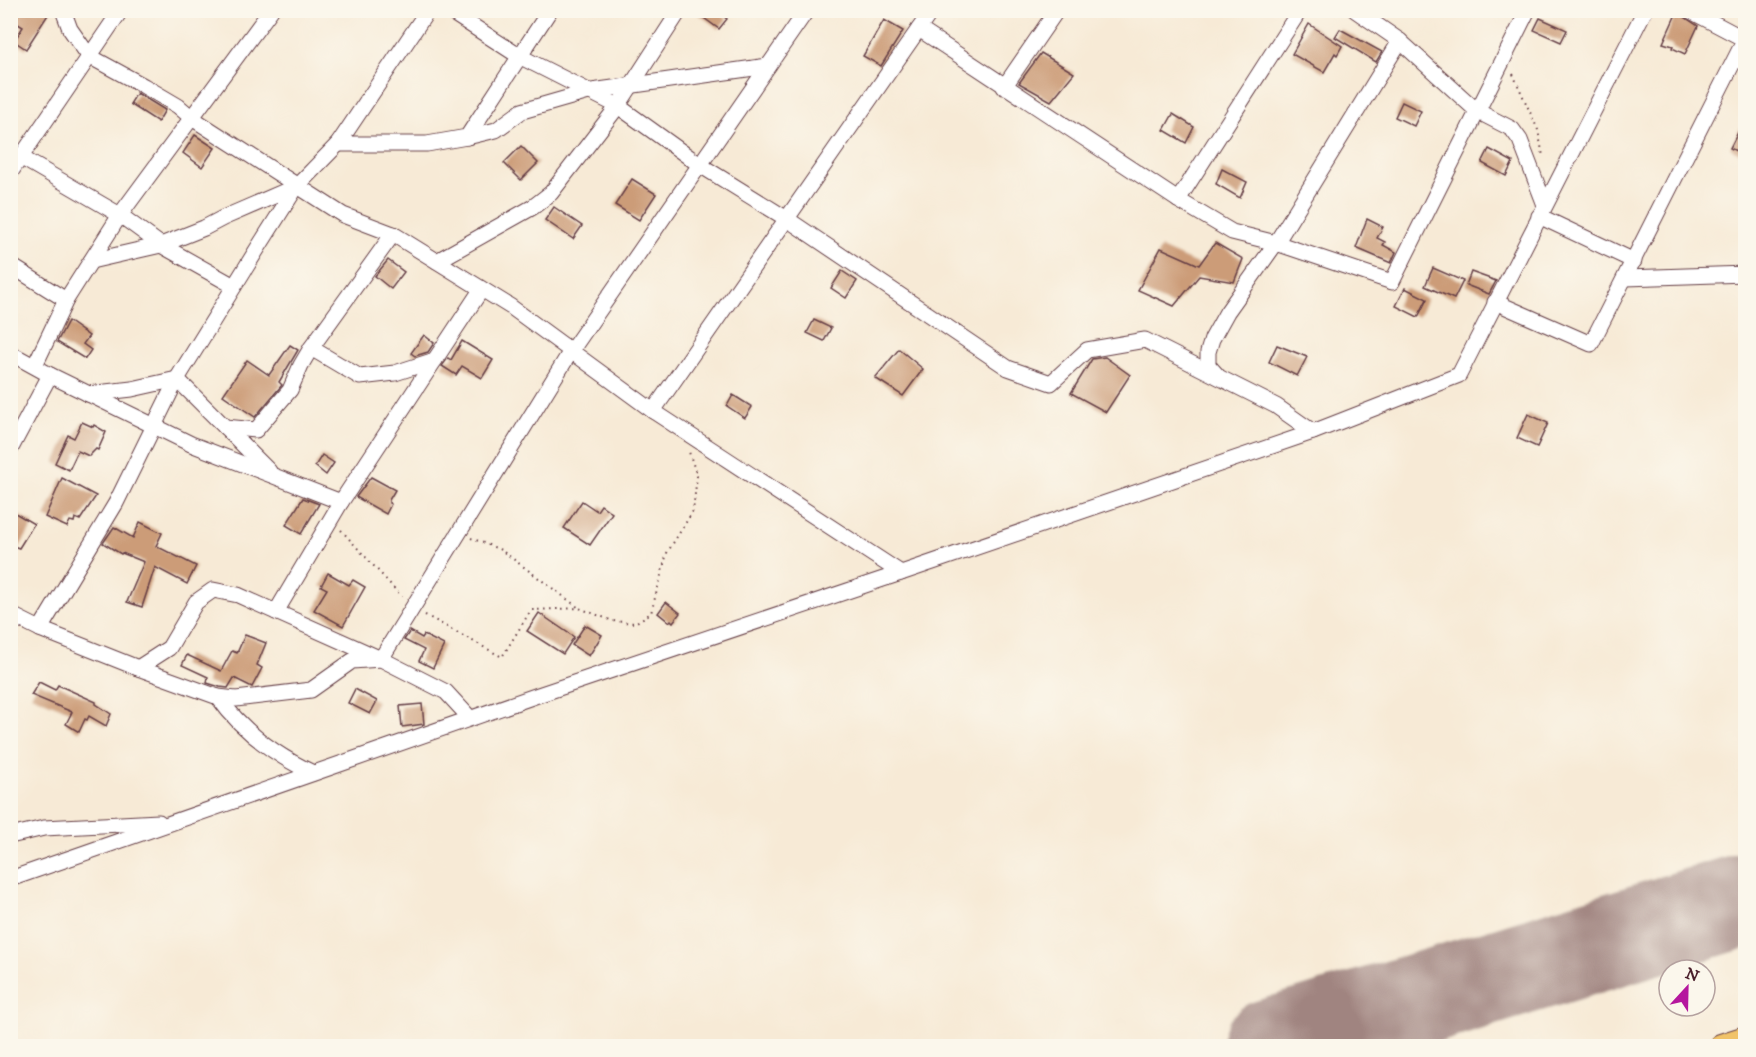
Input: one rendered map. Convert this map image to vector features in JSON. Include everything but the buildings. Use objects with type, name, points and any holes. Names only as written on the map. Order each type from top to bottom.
[{"type":"highway","points":[[1720,1047],[1746,1038]]},
{"type":"street","points":[[63,10],[70,30],[89,56],[178,106],[192,118],[343,215],[393,234],[511,307],[653,411],[901,573]]},
{"type":"street","points":[[10,173],[122,10]]},
{"type":"street","points":[[35,365],[66,300],[120,215],[271,10]]},
{"type":"street","points":[[40,629],[116,503],[177,380],[234,286],[297,186],[338,144],[428,10]]},
{"type":"street","points":[[448,10],[519,56],[618,106],[700,165],[787,219],[1008,368],[1051,383],[1087,350],[1145,340],[1276,406]]},
{"type":"street","points":[[467,137],[550,10]]},
{"type":"street","points":[[437,261],[533,207],[551,194],[618,106],[680,10]]},
{"type":"street","points":[[381,659],[571,351],[807,10]]},
{"type":"street","points":[[653,411],[932,10]]},
{"type":"street","points":[[1004,87],[1057,10]]},
{"type":"street","points":[[1178,200],[1300,10]]},
{"type":"street","points":[[1355,10],[1400,41],[1477,111],[1512,129],[1520,140],[1542,210],[1634,261]]},
{"type":"street","points":[[919,29],[1178,200],[1232,232],[1276,243],[1392,282],[1528,10]]},
{"type":"street","points":[[10,879],[470,718],[1313,432],[1459,375],[1645,10]]},
{"type":"street","points":[[1495,302],[1591,344],[1745,39],[1689,10]]},
{"type":"street","points":[[1313,432],[1276,406],[1215,374],[1208,365],[1208,352],[1212,339],[1227,312],[1276,243],[1400,41]]},
{"type":"street","points":[[338,144],[427,144],[467,137],[496,130],[522,111],[592,92],[768,66]]},
{"type":"street","points":[[22,158],[120,215],[161,245],[234,286]]},
{"type":"street","points":[[91,261],[161,245],[297,186]]},
{"type":"street","points":[[225,427],[256,430],[290,390],[311,348],[393,234]]},
{"type":"street","points":[[10,265],[66,300]]},
{"type":"street","points":[[1626,278],[1746,274]]},
{"type":"street","points":[[276,612],[341,502],[481,290]]},
{"type":"street","points":[[311,348],[360,377],[394,373],[435,360]]},
{"type":"street","points":[[10,353],[190,444],[341,502]]},
{"type":"street","points":[[10,450],[50,375]]},
{"type":"street","points":[[88,394],[132,389],[177,380]]},
{"type":"street","points":[[177,380],[274,476]]},
{"type":"street","points":[[138,668],[169,648],[196,602],[213,590],[238,596],[381,659],[446,692],[470,718]]},
{"type":"street","points":[[10,614],[40,629],[218,697],[236,699],[311,690],[352,661],[381,659]]},
{"type":"street","points":[[218,697],[232,717],[273,752],[313,773]]},
{"type":"street","points":[[10,836],[44,828],[176,822]]},
{"type":"path","points":[[1505,55],[1538,130],[1543,157]]},
{"type":"path","points":[[460,533],[501,550],[579,608],[613,621],[635,623],[651,613],[667,552],[693,511],[698,476],[681,429]]},
{"type":"path","points":[[331,519],[413,608],[502,657],[531,610],[579,608]]},
{"type":"runway","points":[[1269,1046],[1746,899]]}]
